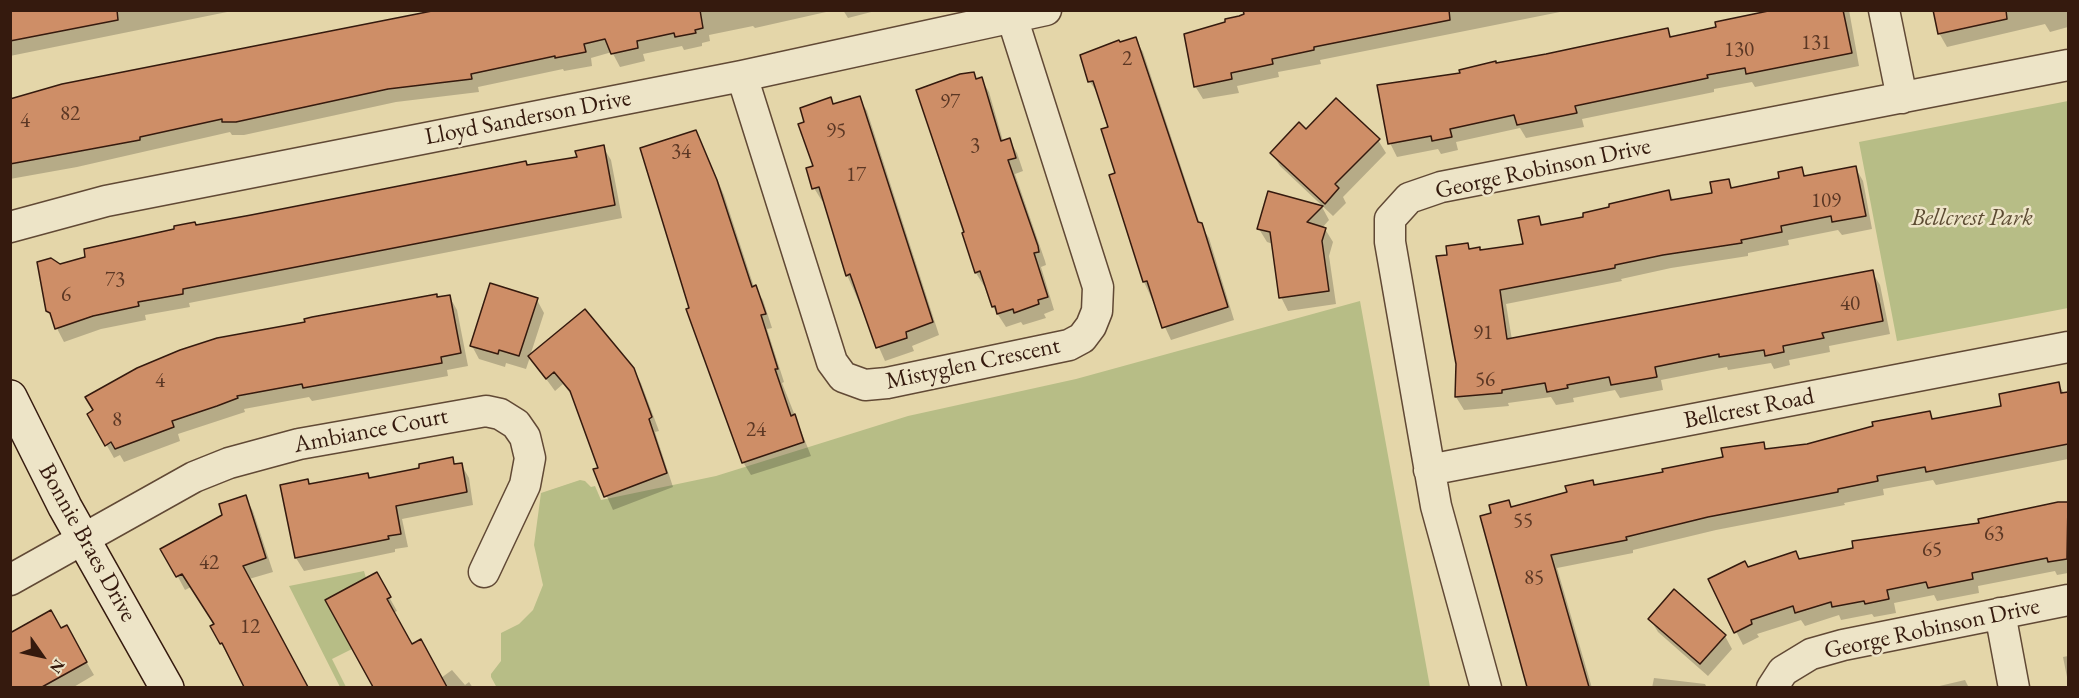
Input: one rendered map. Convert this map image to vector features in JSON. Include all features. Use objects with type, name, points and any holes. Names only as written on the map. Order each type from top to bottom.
[{"type":"street","name":"Lloyd Sanderson Drive","points":[[10,227],[106,201],[742,76],[1046,10]]},
{"type":"street","points":[[1884,10],[1902,98]]},
{"type":"street","name":"Mistyglen Crescent","points":[[742,76],[832,362],[843,377],[865,385],[887,383],[1069,345],[1082,338],[1091,326],[1097,311],[1098,287],[1012,17]]},
{"type":"street","name":"George Robinson Drive","points":[[1486,687],[1438,516],[1390,242],[1390,219],[1409,198],[1441,187],[2068,65]]},
{"type":"street","name":"Bellcrest Road","points":[[1429,470],[2068,347]]},
{"type":"street","name":"Bonnie Braes Drive","points":[[10,398],[32,444],[167,687]]},
{"type":"street","name":"Ambiance Court","points":[[10,580],[194,477],[229,463],[299,444],[486,411],[500,414],[516,424],[525,437],[530,458],[525,484],[484,572]]},
{"type":"street","name":"George Robinson Drive","points":[[1772,687],[1783,671],[1811,654],[1843,645],[2068,600]]},
{"type":"street","points":[[2000,613],[2014,687]]},
{"type":"green space","name":"Bellcrest Park","points":[[2068,101],[2068,308],[1897,341],[1859,142]]},
{"type":"green space","points":[[1360,301],[1430,687],[497,688],[491,677],[501,661],[501,633],[519,624],[533,610],[543,585],[534,545],[541,493],[580,480],[585,481],[591,487],[595,486],[601,500],[716,476],[908,416],[1076,379]]},
{"type":"green space","points":[[364,571],[366,578],[326,600],[352,649],[332,659],[346,687],[340,687],[289,586]]},
{"type":"building","points":[[10,10],[117,10],[118,20],[10,41]]},
{"type":"building","points":[[437,10],[700,10],[703,28],[695,30],[696,33],[675,37],[674,33],[637,41],[638,48],[611,54],[605,39],[584,44],[586,52],[555,58],[555,56],[471,74],[472,79],[388,89],[236,122],[222,122],[222,119],[140,137],[140,140],[10,164],[10,99],[62,84]]},
{"type":"building","points":[[1243,10],[1449,10],[1450,20],[1314,47],[1314,50],[1272,59],[1273,64],[1231,73],[1232,79],[1194,87],[1184,34],[1225,22],[1225,19],[1244,14]]},
{"type":"building","points":[[1773,10],[1843,10],[1852,53],[1746,74],[1745,68],[1707,75],[1708,78],[1575,106],[1577,113],[1517,125],[1514,115],[1450,129],[1452,137],[1432,141],[1431,136],[1388,144],[1377,85],[1460,73],[1459,70],[1496,61],[1496,63],[1546,54],[1668,28],[1670,37],[1716,27],[1715,22]]},
{"type":"building","points":[[1933,10],[2006,10],[2007,19],[1938,34]]},
{"type":"building","points":[[1136,37],[1198,222],[1202,223],[1228,307],[1162,328],[1147,281],[1143,282],[1109,175],[1115,173],[1101,129],[1108,127],[1093,81],[1088,82],[1080,55],[1119,40],[1120,42]]},
{"type":"building","points":[[974,72],[976,79],[982,77],[1001,141],[1010,138],[1016,158],[1008,160],[1038,246],[1039,252],[1034,253],[1048,297],[1038,300],[1039,304],[1014,313],[1013,309],[997,314],[995,306],[992,307],[980,271],[975,273],[962,233],[964,232],[916,90],[960,74]]},
{"type":"building","points":[[860,96],[933,322],[906,332],[907,338],[876,348],[850,274],[846,276],[819,187],[812,189],[806,168],[813,166],[798,124],[804,122],[800,108],[831,97],[833,104]]},
{"type":"building","points":[[1336,98],[1380,139],[1335,184],[1339,188],[1325,204],[1270,153],[1299,122],[1306,129]]},
{"type":"building","points":[[696,130],[717,180],[752,287],[756,285],[766,314],[761,315],[778,369],[775,369],[791,416],[795,414],[804,442],[742,463],[686,309],[689,308],[640,148]]},
{"type":"building","points":[[604,145],[615,205],[183,289],[183,294],[138,302],[139,306],[93,316],[55,329],[50,313],[46,311],[37,262],[51,258],[60,264],[85,257],[84,249],[174,229],[174,226],[195,222],[196,225],[251,215],[526,161],[527,165],[577,157],[575,151]]},
{"type":"building","points":[[1856,166],[1866,216],[1832,222],[1831,216],[1781,226],[1782,232],[1741,240],[1742,243],[1663,255],[1615,265],[1615,268],[1500,290],[1507,339],[1873,270],[1883,321],[1822,333],[1824,338],[1783,346],[1784,352],[1765,356],[1764,350],[1719,357],[1719,354],[1655,367],[1657,377],[1611,385],[1609,377],[1567,385],[1568,388],[1547,392],[1545,383],[1502,390],[1502,393],[1455,397],[1456,364],[1436,256],[1447,255],[1446,246],[1468,243],[1469,249],[1480,247],[1480,250],[1523,244],[1518,220],[1539,216],[1541,225],[1583,217],[1583,213],[1609,207],[1609,204],[1669,190],[1671,200],[1712,193],[1710,182],[1729,179],[1731,188],[1779,178],[1778,172],[1802,167],[1804,176]]},
{"type":"building","points":[[1268,191],[1323,206],[1307,222],[1326,228],[1322,241],[1329,291],[1279,298],[1270,232],[1257,229]]},
{"type":"building","points":[[490,283],[538,298],[519,356],[499,350],[498,354],[470,346]]},
{"type":"building","points":[[437,294],[437,297],[450,295],[461,353],[441,357],[442,363],[303,388],[302,384],[237,396],[238,398],[172,421],[174,427],[115,449],[111,442],[105,446],[87,414],[93,410],[85,397],[137,368],[180,350],[217,338],[305,322],[304,319],[312,317]]},
{"type":"building","points":[[585,309],[634,368],[652,417],[649,419],[667,473],[604,497],[593,469],[598,468],[570,391],[554,372],[546,379],[528,356]]},
{"type":"building","points":[[2059,382],[2061,393],[2068,392],[2068,444],[1926,472],[1925,467],[1877,476],[1878,481],[1838,489],[1838,492],[1708,517],[1626,537],[1627,540],[1551,555],[1589,687],[1527,687],[1480,516],[1491,513],[1489,505],[1509,500],[1511,507],[1567,492],[1565,486],[1593,480],[1594,485],[1663,472],[1662,469],[1723,457],[1721,448],[1764,442],[1765,449],[1807,444],[1873,426],[1872,422],[1930,411],[1932,419],[2001,406],[1999,394]]},
{"type":"building","points":[[453,457],[454,464],[462,463],[467,492],[396,506],[401,534],[388,536],[389,539],[295,558],[280,485],[308,479],[309,484],[368,473],[369,478],[419,468],[419,464]]},
{"type":"building","points":[[246,495],[266,558],[243,566],[308,687],[244,687],[222,643],[220,644],[210,626],[214,624],[182,574],[176,577],[160,549],[222,515],[219,504]]},
{"type":"building","points":[[2058,502],[2068,502],[2067,559],[2048,562],[2047,558],[1972,573],[1973,579],[1928,588],[1926,582],[1887,590],[1889,599],[1832,607],[1831,602],[1795,613],[1793,606],[1751,620],[1752,624],[1734,633],[1708,579],[1745,561],[1748,567],[1796,551],[1799,559],[1853,548],[1852,541],[1979,523],[1978,519]]},
{"type":"building","points":[[377,572],[391,597],[387,599],[412,644],[421,639],[447,687],[373,687],[325,600]]},
{"type":"building","points":[[1674,589],[1726,635],[1700,664],[1648,619]]},
{"type":"building","points":[[51,610],[61,628],[67,625],[87,662],[42,687],[10,687],[10,633]]}]
